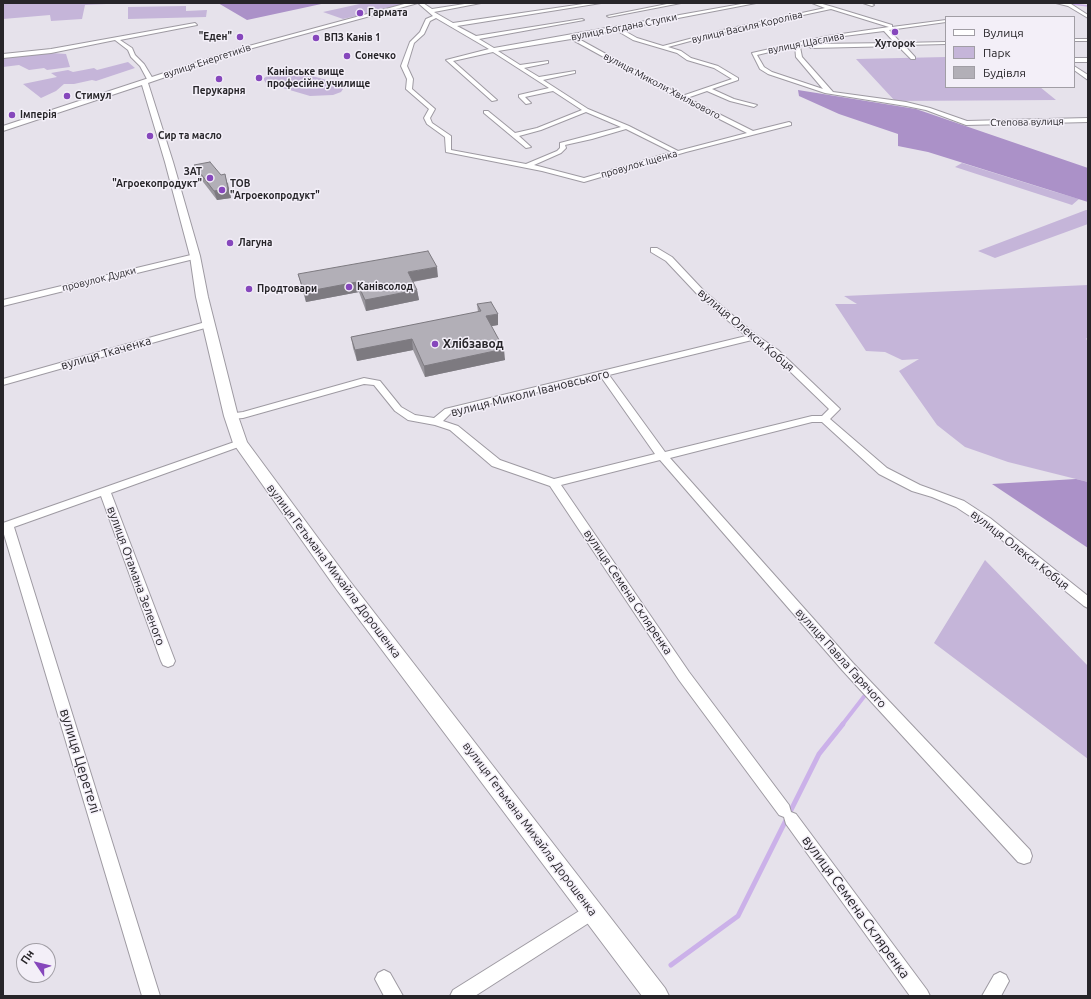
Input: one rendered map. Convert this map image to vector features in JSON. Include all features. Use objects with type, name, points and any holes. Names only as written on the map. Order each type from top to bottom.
[{"type":"street","name":"вулиця Енергетиків","points":[[3,129],[242,49],[415,3]]},
{"type":"street","points":[[420,3],[432,11],[436,16],[475,38],[586,110],[627,127],[678,153]]},
{"type":"street","points":[[432,11],[479,3]]},
{"type":"street","points":[[452,26],[599,3]]},
{"type":"street","points":[[609,16],[679,3]]},
{"type":"street","name":"вулиця Богдана Ступки","points":[[494,100],[449,60],[493,50],[572,37],[618,26],[623,27],[754,3]]},
{"type":"street","points":[[814,3],[895,28]]},
{"type":"street","points":[[865,3],[872,5]]},
{"type":"street","points":[[1058,3],[1069,5],[1088,17]]},
{"type":"street","points":[[587,4],[596,8]]},
{"type":"street","points":[[825,6],[838,4]]},
{"type":"street","name":"вулиця Василя Короліва","points":[[663,47],[831,8]]},
{"type":"street","points":[[602,12],[614,20]]},
{"type":"street","name":"провулок Іщенка","points":[[436,16],[428,20],[422,33],[412,42],[407,53],[404,66],[410,79],[409,89],[432,109],[427,118],[430,124],[448,136],[448,151],[527,166],[584,180],[678,153],[789,124]]},
{"type":"street","points":[[475,38],[582,20]]},
{"type":"street","name":"вулиця Щаслива","points":[[831,93],[770,73],[762,68],[754,54],[885,29],[945,20]]},
{"type":"street","points":[[3,56],[51,51],[117,40],[162,29],[196,24]]},
{"type":"street","points":[[618,26],[635,39],[679,52],[689,59],[716,67],[736,79],[682,98]]},
{"type":"street","points":[[885,29],[913,58]]},
{"type":"street","name":"вулиця Миколи Хвильового","points":[[572,37],[682,98],[752,133]]},
{"type":"street","points":[[1075,39],[1088,40]]},
{"type":"street","points":[[117,40],[130,50],[133,56],[142,65],[147,80]]},
{"type":"street","points":[[831,93],[824,87],[799,57],[798,45],[945,43]]},
{"type":"street","points":[[1075,60],[1088,60]]},
{"type":"street","points":[[519,67],[546,62]]},
{"type":"street","points":[[1075,69],[1088,78]]},
{"type":"street","points":[[538,79],[573,72]]},
{"type":"street","name":"вулиця Гетьмана Михайла Дорошенка","points":[[147,80],[195,256],[209,324],[231,416],[240,443],[343,585],[657,996]]},
{"type":"street","points":[[528,103],[521,96],[553,89]]},
{"type":"street","points":[[706,90],[732,100],[754,105]]},
{"type":"street","name":"Степова вулиця","points":[[831,93],[906,104],[966,123],[1088,120]]},
{"type":"street","points":[[516,135],[539,129],[586,110]]},
{"type":"street","points":[[486,112],[516,135],[528,147]]},
{"type":"street","points":[[527,166],[559,152],[563,148],[562,144],[590,138],[627,127]]},
{"type":"street","name":"вулиця Олекси Кобця","points":[[654,250],[669,259],[701,293],[753,337],[775,352],[834,409],[824,419],[883,471],[916,488],[960,504],[986,521],[1088,603]]},
{"type":"street","name":"провулок Дудки","points":[[3,303],[195,256]]},
{"type":"street","name":"вулиця Ткаченка","points":[[3,382],[209,324]]},
{"type":"street","name":"вулиця Миколи Івановського","points":[[231,416],[364,381],[377,383],[398,409],[412,418],[436,422],[448,411],[753,337]]},
{"type":"street","name":"вулиця Павла Гарячого","points":[[604,374],[662,456],[848,667],[1024,856]]},
{"type":"street","points":[[436,422],[454,428],[496,463],[554,483],[812,419],[824,419]]},
{"type":"street","name":"вулиця Отамана Зеленого","points":[[5,526],[240,443]]},
{"type":"street","name":"вулиця Семена Скляренка","points":[[554,483],[684,676],[788,814],[921,996]]},
{"type":"street","name":"вулиця Отамана Зеленого","points":[[104,491],[168,661]]},
{"type":"street","name":"вулиця Церетелі","points":[[5,526],[151,996]]},
{"type":"street","points":[[459,996],[592,911]]},
{"type":"street","points":[[384,979],[394,996]]},
{"type":"street","points":[[991,996],[1000,981]]},
{"type":"green space","points":[[3,3],[128,3],[85,5],[82,19],[51,21],[50,15],[3,19]]},
{"type":"green space","points":[[364,3],[404,3],[404,5],[343,19],[323,12]]},
{"type":"green space","points":[[186,6],[186,11],[207,10],[206,17],[128,19],[128,7]]},
{"type":"green space","points":[[52,53],[66,54],[70,67],[47,70],[44,68],[29,70],[19,65],[3,67],[3,57]]},
{"type":"green space","points":[[945,57],[945,88],[1041,88],[1056,100],[895,101],[856,59]]},
{"type":"green space","points":[[128,62],[135,68],[96,81],[92,80],[74,84],[64,84],[56,91],[41,98],[23,84],[57,77],[51,73],[68,70],[73,72],[94,68],[97,70]]},
{"type":"green space","points":[[291,71],[341,84],[343,89],[341,92],[333,95],[310,96],[266,83],[264,80],[264,78],[273,73]]},
{"type":"green space","points":[[962,163],[1079,199],[1072,205],[955,167]]},
{"type":"green space","points":[[1088,210],[1088,224],[995,258],[978,251]]},
{"type":"green space","points":[[1088,285],[1088,339],[1086,338],[1088,343],[1088,482],[1008,462],[965,447],[937,425],[899,371],[919,359],[902,360],[885,352],[866,351],[835,304],[857,304],[844,296]]},
{"type":"green space","points":[[985,560],[1088,666],[1088,759],[934,643]]},
{"type":"shaded area","points":[[218,3],[326,3],[247,20]]},
{"type":"shaded area","points":[[798,90],[916,109],[1088,168],[1088,202],[928,152],[898,146],[898,134],[839,114],[799,96]]},
{"type":"shaded area","points":[[1076,479],[1088,482],[1088,548],[992,484]]},
{"type":"building","points":[[210,162],[221,175],[225,174],[228,189],[214,191],[194,165]]},
{"type":"building","points":[[428,251],[437,267],[408,272],[417,290],[365,300],[357,282],[304,292],[298,274]]},
{"type":"building","name":"Хлібзавод","points":[[491,302],[498,314],[486,316],[504,349],[424,366],[412,339],[355,350],[351,337],[481,311],[477,304]]},
{"type":"waterway","points":[[1065,3],[1088,6]]},
{"type":"waterway","points":[[842,725],[866,694]]},
{"type":"waterway","points":[[671,965],[738,916],[819,754],[843,724]]},
{"type":"place","name":"Гармата","points":[[360,13]]},
{"type":"place","name":"Хуторок","points":[[895,32]]},
{"type":"place","name":"\"Еден\"","points":[[240,37]]},
{"type":"place","name":"ВПЗ Канів 1","points":[[316,38]]},
{"type":"place","name":"Сонечко","points":[[347,56]]},
{"type":"place","name":"Канівське вище професійне училище","points":[[259,78]]},
{"type":"place","name":"Перукарня","points":[[219,79]]},
{"type":"place","name":"Стимул","points":[[67,96]]},
{"type":"place","name":"Імперія","points":[[12,115]]},
{"type":"place","name":"Сир та масло","points":[[150,136]]},
{"type":"place","name":"ЗАТ \"Агроекопродукт\"","points":[[210,178]]},
{"type":"place","name":"ТОВ \"Агроекопродукт\"","points":[[222,190]]},
{"type":"place","name":"Лагуна","points":[[230,243]]},
{"type":"place","name":"Канівсолод","points":[[349,287]]},
{"type":"place","name":"Продтовари","points":[[249,289]]},
{"type":"place","name":"Хлібзавод","points":[[435,344]]}]
